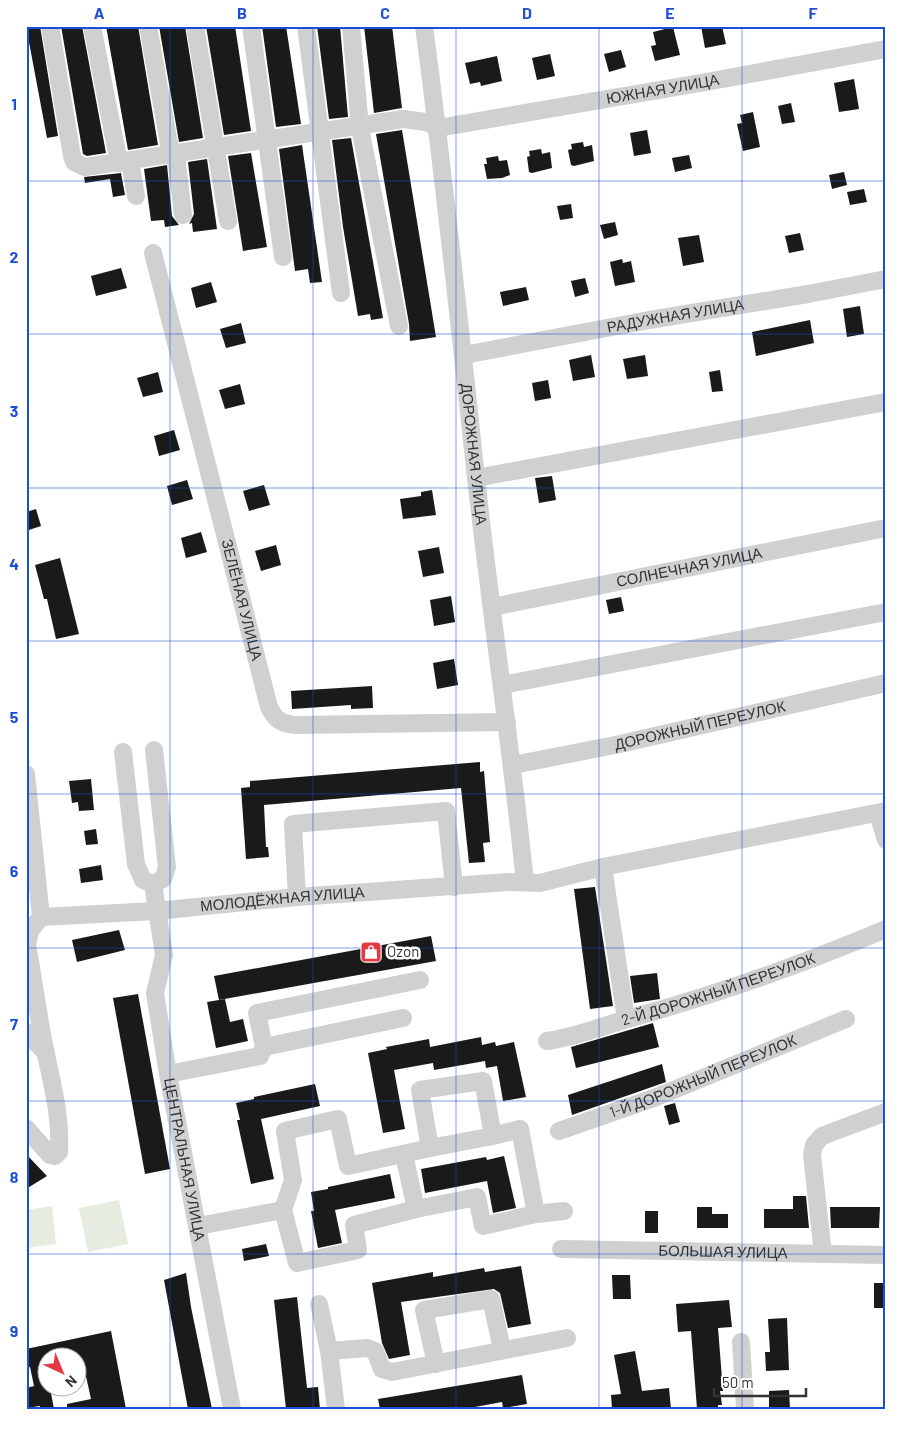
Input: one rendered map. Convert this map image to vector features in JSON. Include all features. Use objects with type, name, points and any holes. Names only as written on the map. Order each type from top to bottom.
[{"type":"street","points":[[50,26],[68,140],[74,162],[85,167],[360,128],[403,119],[426,122],[438,128]]},
{"type":"street","points":[[92,26],[124,162],[136,196]]},
{"type":"street","points":[[148,26],[174,155],[183,215]]},
{"type":"street","points":[[195,26],[228,221]]},
{"type":"street","points":[[251,26],[283,257]]},
{"type":"street","points":[[306,26],[342,293]]},
{"type":"street","points":[[351,26],[360,128],[399,326]]},
{"type":"street","name":"ДОРОЖНАЯ УЛИЦА","points":[[424,26],[438,128],[476,478],[513,765],[525,882]]},
{"type":"street","name":"ЮЖНАЯ УЛИЦА","points":[[438,128],[886,49]]},
{"type":"street","name":"ЗЕЛЁНАЯ УЛИЦА","points":[[153,253],[269,707],[274,717],[282,724],[296,725],[507,722]]},
{"type":"street","name":"РАДУЖНАЯ УЛИЦА","points":[[464,355],[886,279]]},
{"type":"street","points":[[476,478],[886,402]]},
{"type":"street","name":"СОЛНЕЧНАЯ УЛИЦА","points":[[492,607],[886,528]]},
{"type":"street","points":[[502,685],[886,612]]},
{"type":"street","name":"ДОРОЖНЫЙ ПЕРЕУЛОК","points":[[513,765],[620,744],[886,683]]},
{"type":"street","points":[[123,752],[136,864],[143,880],[153,884],[163,879],[167,867],[154,750]]},
{"type":"street","points":[[26,774],[41,918],[30,931],[26,944],[46,1053],[56,1092],[61,1127],[59,1152],[55,1156],[50,1155],[26,1128]]},
{"type":"street","points":[[298,898],[293,824],[446,811],[454,887]]},
{"type":"street","points":[[882,812],[886,840]]},
{"type":"street","name":"МОЛОДЁЖНАЯ УЛИЦА","points":[[41,918],[156,911],[298,898],[525,882],[540,883],[603,867],[882,812]]},
{"type":"street","points":[[603,867],[626,1019]]},
{"type":"street","name":"ЦЕНТРАЛЬНАЯ УЛИЦА","points":[[153,884],[164,955],[155,993],[168,1074],[232,1409]]},
{"type":"street","name":"2-Й ДОРОЖНЫЙ ПЕРЕУЛОК","points":[[546,1041],[568,1038],[706,996],[827,954],[886,929]]},
{"type":"street","points":[[168,1074],[260,1056],[264,1047],[257,1013],[420,980]]},
{"type":"street","points":[[264,1047],[404,1018]]},
{"type":"street","name":"1-Й ДОРОЖНЫЙ ПЕРЕУЛОК","points":[[559,1131],[654,1098],[846,1019]]},
{"type":"street","points":[[26,1032],[46,1053]]},
{"type":"street","points":[[430,1148],[420,1090],[483,1081],[493,1136]]},
{"type":"street","points":[[823,1254],[812,1155],[814,1144],[822,1136],[886,1112]]},
{"type":"street","points":[[536,1214],[520,1129],[348,1166],[338,1119],[285,1131],[293,1180],[283,1210],[297,1263],[358,1250],[354,1225],[416,1209],[477,1197],[483,1226],[536,1214],[564,1211]]},
{"type":"street","points":[[404,1154],[416,1209]]},
{"type":"street","points":[[198,1226],[283,1210]]},
{"type":"street","name":"БОЛЬШАЯ УЛИЦА","points":[[562,1249],[886,1255]]},
{"type":"street","points":[[436,1364],[424,1310],[490,1299],[502,1349]]},
{"type":"street","points":[[319,1304],[329,1351],[336,1409]]},
{"type":"street","points":[[329,1351],[367,1348],[375,1351],[382,1369],[392,1372],[502,1349],[567,1338]]},
{"type":"street","points":[[741,1342],[746,1409]]},
{"type":"shaded area","points":[[119,1200],[128,1244],[88,1252],[79,1208]]},
{"type":"shaded area","points":[[52,1206],[56,1244],[26,1248],[26,1210]]},
{"type":"building","points":[[26,26],[40,26],[58,136],[47,138]]},
{"type":"building","points":[[61,26],[82,26],[106,153],[87,156],[83,154]]},
{"type":"building","points":[[106,26],[138,26],[158,145],[128,150]]},
{"type":"building","points":[[159,26],[185,26],[203,138],[179,142]]},
{"type":"building","points":[[206,26],[235,26],[251,131],[224,135]]},
{"type":"building","points":[[262,26],[286,26],[301,124],[276,127]]},
{"type":"building","points":[[317,26],[340,26],[348,117],[329,119]]},
{"type":"building","points":[[364,26],[392,26],[402,108],[374,113]]},
{"type":"building","points":[[701,26],[722,26],[726,44],[705,48]]},
{"type":"building","points":[[673,27],[680,55],[655,61],[651,46],[656,45],[653,32]]},
{"type":"building","points":[[621,50],[626,67],[609,72],[604,54]]},
{"type":"building","points":[[550,54],[555,76],[537,80],[532,58]]},
{"type":"building","points":[[497,56],[502,81],[481,86],[480,82],[470,84],[465,63]]},
{"type":"building","points":[[854,79],[859,109],[839,112],[834,83]]},
{"type":"building","points":[[791,103],[795,122],[782,124],[778,106]]},
{"type":"building","points":[[753,112],[760,147],[743,151],[737,124],[742,123],[740,115]]},
{"type":"building","points":[[402,130],[436,337],[410,341],[409,324],[376,134]]},
{"type":"building","points":[[647,130],[651,153],[634,156],[630,133]]},
{"type":"building","points":[[351,138],[383,318],[371,320],[370,314],[358,316],[343,227],[332,140]]},
{"type":"building","points":[[583,142],[584,147],[592,145],[594,161],[571,165],[568,150],[572,149],[571,144]]},
{"type":"building","points":[[302,145],[322,282],[310,283],[308,269],[295,271],[279,149]]},
{"type":"building","points":[[541,149],[542,154],[550,152],[552,168],[529,172],[527,157],[530,156],[529,151]]},
{"type":"building","points":[[251,153],[267,247],[243,251],[228,156]]},
{"type":"building","points":[[689,155],[692,168],[675,172],[672,158]]},
{"type":"building","points":[[498,156],[499,161],[507,160],[510,175],[502,178],[487,179],[484,164],[487,164],[486,158]]},
{"type":"building","points":[[207,159],[217,229],[193,232],[192,223],[189,224],[194,214],[188,162]]},
{"type":"building","points":[[167,165],[172,216],[179,225],[165,227],[164,220],[151,221],[144,169]]},
{"type":"building","points":[[844,172],[847,185],[832,189],[829,175]]},
{"type":"building","points":[[121,173],[125,195],[113,197],[110,179],[85,183],[84,177]]},
{"type":"building","points":[[864,189],[867,202],[850,205],[847,192]]},
{"type":"building","points":[[571,204],[573,218],[560,220],[557,206]]},
{"type":"building","points":[[615,222],[618,235],[604,239],[600,225]]},
{"type":"building","points":[[800,233],[804,250],[789,253],[785,236]]},
{"type":"building","points":[[699,235],[704,262],[683,266],[678,238]]},
{"type":"building","points":[[622,259],[623,263],[631,261],[635,282],[615,286],[610,262]]},
{"type":"building","points":[[121,268],[127,288],[96,296],[91,276]]},
{"type":"building","points":[[585,278],[589,293],[575,297],[571,281]]},
{"type":"building","points":[[211,282],[217,302],[196,308],[191,288]]},
{"type":"building","points":[[526,287],[529,300],[503,306],[500,292]]},
{"type":"building","points":[[860,306],[864,334],[847,337],[843,309]]},
{"type":"building","points":[[810,320],[814,343],[756,356],[752,332]]},
{"type":"building","points":[[241,323],[246,343],[226,348],[220,329]]},
{"type":"building","points":[[591,355],[595,377],[573,381],[569,360]]},
{"type":"building","points":[[645,355],[648,376],[627,379],[623,359]]},
{"type":"building","points":[[720,370],[723,391],[712,392],[709,372]]},
{"type":"building","points":[[158,372],[163,392],[143,397],[137,378]]},
{"type":"building","points":[[548,380],[551,398],[535,401],[532,383]]},
{"type":"building","points":[[240,384],[245,404],[225,409],[219,390]]},
{"type":"building","points":[[174,430],[180,450],[159,456],[154,436]]},
{"type":"building","points":[[552,476],[556,500],[539,503],[535,478]]},
{"type":"building","points":[[187,480],[193,499],[172,505],[167,486]]},
{"type":"building","points":[[264,485],[270,505],[249,511],[243,491]]},
{"type":"building","points":[[432,490],[436,515],[403,519],[400,499],[421,496],[421,492]]},
{"type":"building","points":[[36,509],[41,526],[26,531],[26,512]]},
{"type":"building","points":[[201,532],[207,552],[186,558],[181,538]]},
{"type":"building","points":[[276,545],[281,565],[261,571],[255,551]]},
{"type":"building","points":[[439,547],[444,573],[423,577],[418,551]]},
{"type":"building","points":[[60,558],[79,634],[56,639],[47,599],[44,599],[35,565]]},
{"type":"building","points":[[451,596],[455,622],[434,626],[430,600]]},
{"type":"building","points":[[621,597],[624,611],[609,614],[606,600]]},
{"type":"building","points":[[454,659],[458,685],[437,689],[433,663]]},
{"type":"building","points":[[372,686],[373,708],[351,709],[351,705],[292,709],[291,691]]},
{"type":"building","points":[[480,762],[480,772],[484,771],[490,842],[483,843],[485,862],[469,863],[461,788],[264,805],[266,847],[268,847],[269,857],[246,859],[241,788],[250,787],[250,781]]},
{"type":"building","points":[[91,779],[94,810],[79,811],[78,802],[72,803],[69,781]]},
{"type":"building","points":[[96,829],[98,844],[86,845],[84,831]]},
{"type":"building","points":[[101,865],[103,880],[81,883],[79,869]]},
{"type":"building","points":[[595,887],[613,1006],[590,1009],[574,889]]},
{"type":"building","points":[[119,930],[125,950],[77,962],[72,940]]},
{"type":"building","points":[[431,936],[436,961],[219,1000],[214,976]]},
{"type":"building","points":[[657,973],[660,999],[634,1003],[630,976]]},
{"type":"building","points":[[138,994],[170,1169],[145,1174],[113,998]]},
{"type":"building","points":[[225,999],[230,1022],[243,1019],[248,1041],[216,1048],[207,1002]]},
{"type":"building","points":[[653,1023],[659,1047],[576,1068],[571,1047]]},
{"type":"building","points":[[481,1037],[482,1045],[495,1042],[496,1046],[514,1042],[526,1097],[503,1101],[497,1066],[486,1068],[485,1061],[434,1070],[433,1063],[394,1070],[405,1129],[383,1133],[368,1053],[387,1049],[386,1047],[429,1039],[430,1047]]},
{"type":"building","points":[[662,1064],[666,1082],[572,1115],[568,1095]]},
{"type":"building","points":[[315,1084],[320,1106],[261,1119],[274,1179],[251,1184],[237,1120],[240,1120],[236,1103],[254,1099],[254,1097]]},
{"type":"building","points":[[675,1103],[680,1122],[669,1125],[664,1106]]},
{"type":"building","points":[[26,1154],[47,1176],[26,1189]]},
{"type":"building","points":[[504,1156],[516,1208],[493,1213],[487,1181],[425,1193],[421,1169],[486,1157],[487,1160]]},
{"type":"building","points":[[390,1174],[395,1198],[335,1210],[342,1243],[318,1248],[311,1211],[314,1211],[311,1192]]},
{"type":"building","points":[[793,1196],[806,1196],[809,1228],[764,1228],[764,1209],[793,1209]]},
{"type":"building","points":[[697,1207],[712,1207],[712,1214],[728,1214],[728,1228],[697,1228]]},
{"type":"building","points":[[830,1207],[880,1207],[879,1228],[831,1228]]},
{"type":"building","points":[[645,1211],[658,1211],[658,1233],[645,1233]]},
{"type":"building","points":[[266,1244],[269,1256],[244,1261],[242,1249]]},
{"type":"building","points":[[521,1266],[531,1324],[508,1328],[500,1293],[494,1289],[401,1302],[410,1355],[389,1359],[382,1343],[372,1283],[433,1272],[433,1277],[484,1268],[485,1272]]},
{"type":"building","points":[[186,1273],[212,1409],[188,1409],[164,1280]]},
{"type":"building","points":[[612,1275],[630,1275],[631,1299],[613,1299]]},
{"type":"building","points":[[874,1283],[886,1283],[886,1308],[874,1308]]},
{"type":"building","points":[[297,1297],[307,1388],[318,1387],[320,1409],[286,1409],[274,1300]]},
{"type":"building","points":[[729,1300],[732,1327],[718,1328],[723,1391],[720,1391],[722,1405],[718,1405],[718,1409],[697,1409],[691,1331],[678,1332],[676,1304]]},
{"type":"building","points":[[787,1318],[789,1370],[766,1371],[765,1352],[770,1352],[768,1319]]},
{"type":"building","points":[[111,1331],[126,1409],[67,1409],[67,1404],[91,1399],[88,1385],[88,1348],[38,1348],[38,1398],[52,1398],[54,1409],[40,1409],[40,1406],[26,1408],[26,1388],[34,1386],[30,1367],[26,1368],[26,1349]]},
{"type":"building","points":[[635,1351],[642,1391],[669,1388],[671,1409],[612,1409],[611,1395],[621,1394],[614,1355]]},
{"type":"building","points":[[522,1375],[527,1404],[503,1408],[502,1402],[464,1409],[380,1409],[378,1399]]},
{"type":"building","points":[[789,1390],[790,1409],[769,1409],[769,1391]]},
{"type":"place","name":"Ozon","points":[[371,952]]}]
